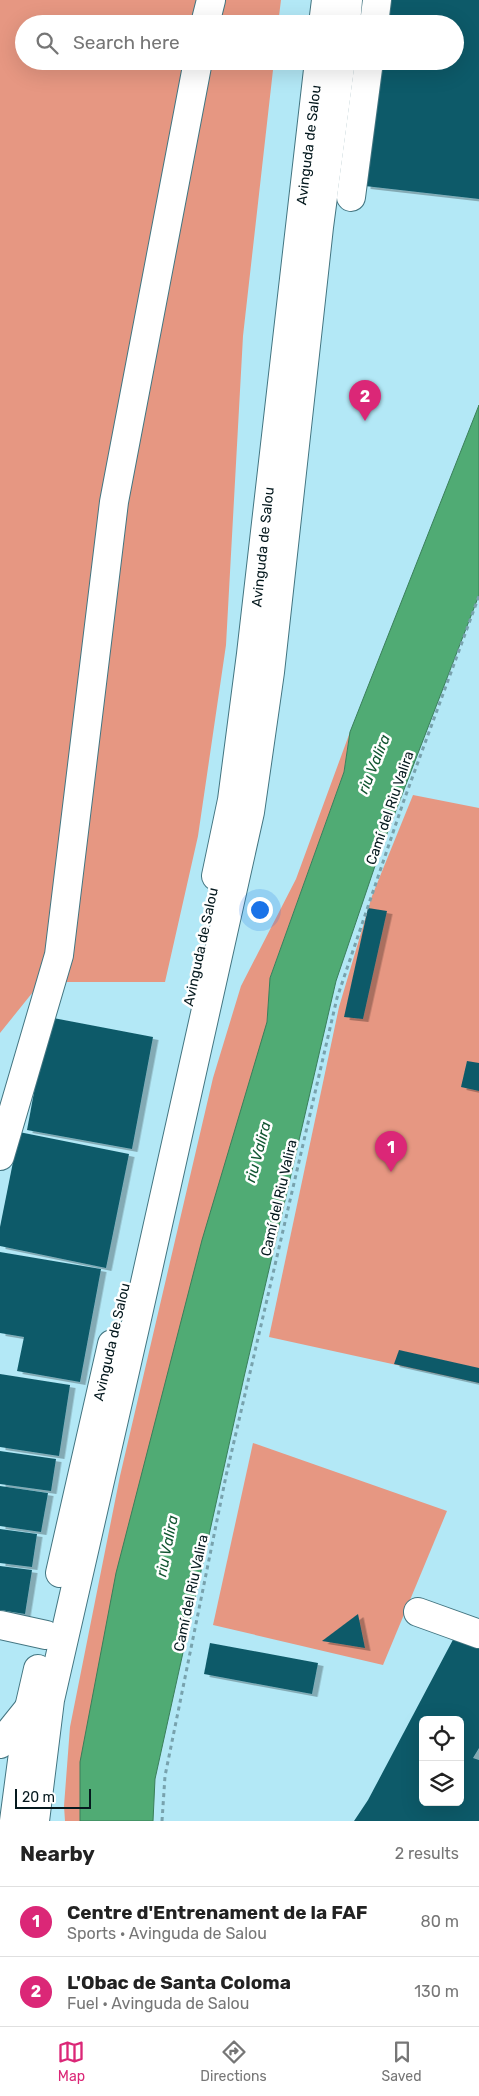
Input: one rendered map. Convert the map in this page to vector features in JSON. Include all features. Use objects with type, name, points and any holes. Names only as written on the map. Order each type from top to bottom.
[{"type":"main road","points":[[207,15],[211,0]]},
{"type":"main road","points":[[324,15],[326,0]]},
{"type":"main road","points":[[347,15],[348,0]]},
{"type":"main road","points":[[375,15],[377,0]]},
{"type":"main road","points":[[0,1156],[59,955],[114,502],[196,70]]},
{"type":"main road","name":"Avinguda de Salou","points":[[14,1821],[29,1708],[180,1044],[232,800],[251,654],[318,70]]},
{"type":"main road","name":"Avinguda de Salou","points":[[35,1821],[50,1700],[130,1352],[250,812],[270,672],[318,227],[340,70]]},
{"type":"main road","points":[[352,197],[368,70]]},
{"type":"main road","points":[[418,1612],[479,1634]]},
{"type":"main road","points":[[0,1625],[46,1635]]},
{"type":"main road","points":[[0,1721],[29,1708]]},
{"type":"main road","points":[[0,1744],[29,1708]]},
{"type":"path","name":"Camí del Riu Valira","points":[[162,1821],[165,1776],[226,1476],[334,1008],[403,803],[479,596]]},
{"type":"shaded area","points":[[0,0],[281,0],[279,15],[15,15],[15,70],[273,70],[243,336],[226,645],[198,836],[165,982],[41,982],[0,1033]]},
{"type":"shaded area","points":[[350,732],[344,772],[270,978],[267,1022],[80,1821],[65,1821],[64,1806],[70,1727],[120,1476],[213,1078],[241,986],[296,879]]},
{"type":"shaded area","points":[[413,795],[479,808],[479,1383],[269,1337],[339,1007],[372,896]]},
{"type":"shaded area","points":[[253,1443],[447,1511],[383,1665],[213,1625]]},
{"type":"water","name":"riu Valira","points":[[479,405],[479,595],[378,857],[336,981],[244,1377],[155,1779],[153,1821],[80,1821],[80,1762],[116,1573],[202,1240],[267,1022],[270,978],[344,772],[350,732]]},
{"type":"building","points":[[388,0],[479,0],[479,199],[365,186],[379,70],[464,70],[464,15],[386,15]]},
{"type":"building","points":[[368,908],[387,911],[363,1019],[344,1017]]},
{"type":"building","points":[[48,1017],[153,1037],[132,1149],[27,1130]]},
{"type":"building","points":[[467,1061],[479,1063],[479,1091],[461,1087]]},
{"type":"building","points":[[19,1132],[129,1154],[106,1268],[0,1246],[0,1227]]},
{"type":"building","points":[[0,1252],[101,1269],[80,1382],[17,1371],[24,1337],[0,1333]]},
{"type":"building","points":[[399,1350],[479,1368],[479,1383],[394,1364]]},
{"type":"building","points":[[0,1374],[70,1385],[59,1456],[0,1447]]},
{"type":"building","points":[[0,1451],[56,1459],[51,1491],[0,1484]]},
{"type":"building","points":[[0,1486],[48,1493],[41,1532],[0,1526]]},
{"type":"building","points":[[0,1529],[37,1534],[32,1567],[0,1563]]},
{"type":"building","points":[[0,1566],[32,1570],[25,1614],[0,1610]]},
{"type":"building","points":[[358,1614],[365,1648],[322,1641]]},
{"type":"building","points":[[456,1634],[479,1646],[479,1748],[473,1758],[479,1760],[479,1821],[354,1821],[368,1800]]},
{"type":"building","points":[[210,1643],[318,1663],[312,1694],[204,1674]]},
{"type":"place","name":"L'Obac de Santa Coloma","points":[[365,421]]},
{"type":"place","name":"Centre d'Entrenament de la FAF","points":[[391,1172]]}]
